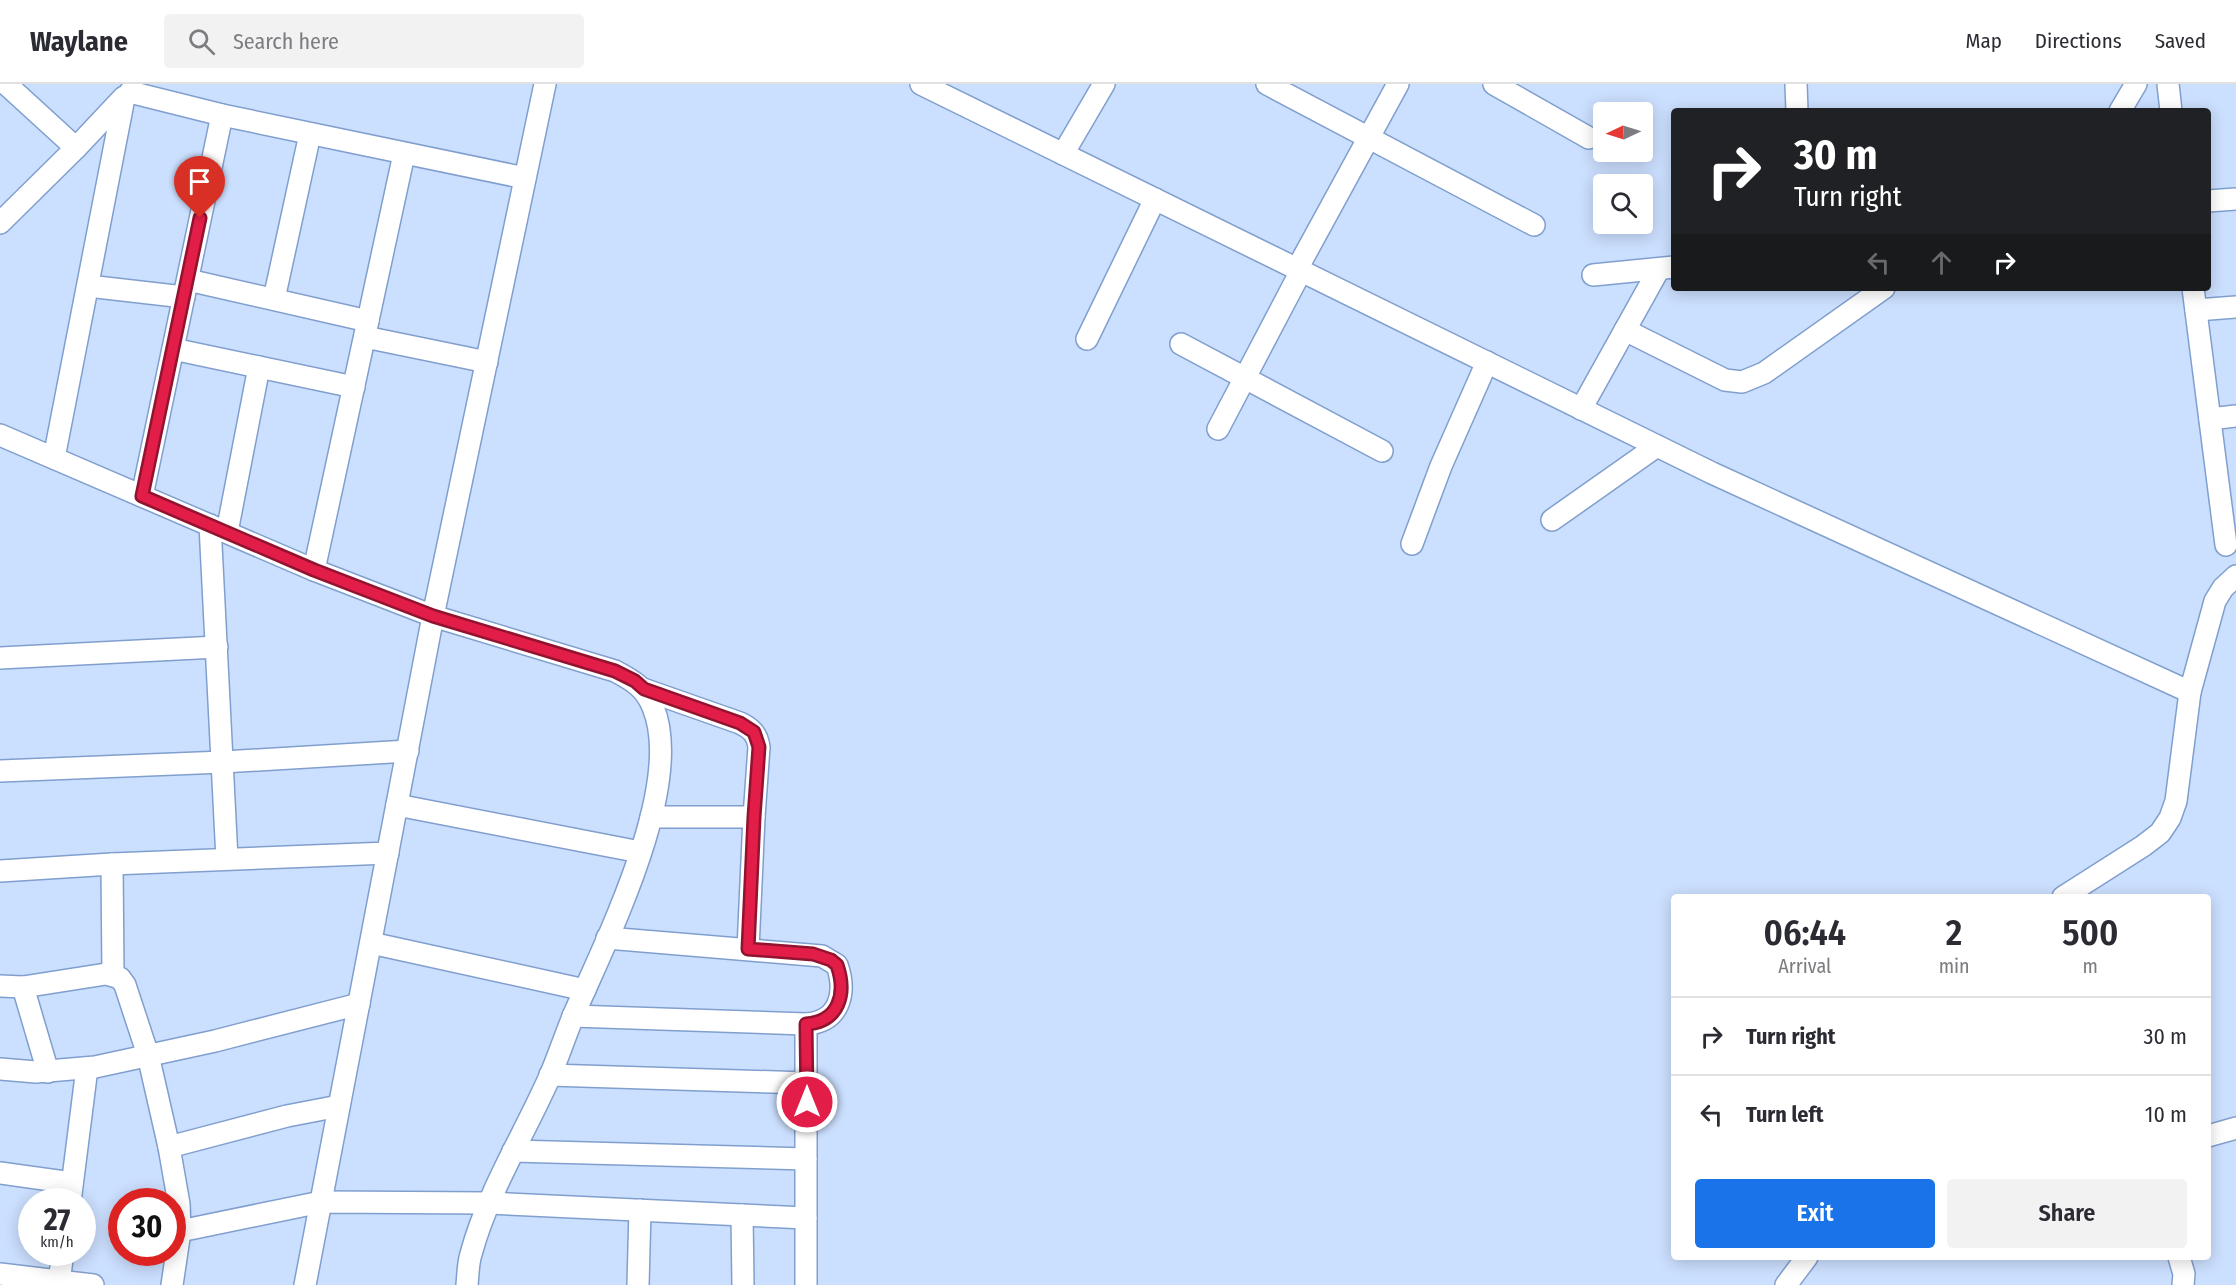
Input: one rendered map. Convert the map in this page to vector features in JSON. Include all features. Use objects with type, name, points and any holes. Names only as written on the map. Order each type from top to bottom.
[{"type":"street","points":[[6,84],[76,148]]},
{"type":"street","points":[[305,1285],[433,616],[545,84]]},
{"type":"street","points":[[921,84],[1657,446],[2190,692]]},
{"type":"street","points":[[1063,154],[1104,84]]},
{"type":"street","points":[[1267,84],[1534,225]]},
{"type":"street","points":[[1218,429],[1398,84]]},
{"type":"street","points":[[1494,84],[1589,138]]},
{"type":"street","points":[[1796,84],[1797,108]]},
{"type":"street","points":[[2122,108],[2136,84]]},
{"type":"street","points":[[2168,84],[2171,108]]},
{"type":"street","points":[[0,223],[130,91]]},
{"type":"street","points":[[130,91],[222,116],[525,178]]},
{"type":"street","points":[[54,458],[130,91]]},
{"type":"street","points":[[142,496],[222,116]]},
{"type":"street","points":[[274,299],[310,134]]},
{"type":"street","points":[[314,570],[405,154]]},
{"type":"street","points":[[1087,339],[1155,199]]},
{"type":"street","points":[[2211,201],[2236,199]]},
{"type":"street","points":[[1593,275],[1666,268]]},
{"type":"street","points":[[1581,409],[1625,330],[1666,268]]},
{"type":"street","points":[[88,286],[186,289],[274,299],[367,329],[487,362]]},
{"type":"street","points":[[1625,330],[1719,377],[1732,382],[1742,382],[1764,374],[1880,291]]},
{"type":"street","points":[[2193,291],[2226,546]]},
{"type":"street","points":[[2196,310],[2236,307]]},
{"type":"street","points":[[1181,344],[1382,451]]},
{"type":"street","points":[[173,349],[354,387]]},
{"type":"street","points":[[1412,544],[1441,466],[1487,362]]},
{"type":"street","points":[[227,859],[217,647],[218,529],[259,367]]},
{"type":"street","points":[[2210,419],[2236,416]]},
{"type":"street","points":[[0,435],[314,570],[433,616],[615,671],[635,681],[644,689],[653,705],[658,723],[660,748],[658,786],[631,882],[550,1075],[489,1203],[470,1255],[467,1285]]},
{"type":"street","points":[[1552,520],[1657,446]]},
{"type":"street","points":[[2068,894],[2143,846],[2160,832],[2170,818],[2176,801],[2190,692],[2215,601],[2223,588],[2236,576]]},
{"type":"street","points":[[0,658],[217,647]]},
{"type":"street","points":[[644,689],[740,723],[754,732],[759,747],[748,949]]},
{"type":"street","points":[[0,771],[222,762],[408,751]]},
{"type":"street","points":[[397,805],[640,852]]},
{"type":"street","points":[[651,817],[754,817]]},
{"type":"street","points":[[0,871],[112,864],[388,853]]},
{"type":"street","points":[[112,864],[113,975]]},
{"type":"street","points":[[573,1016],[806,1024],[818,1023],[828,1018],[835,1012],[839,999],[841,976],[837,965],[831,960],[813,954],[607,938]]},
{"type":"street","points":[[371,943],[585,990]]},
{"type":"street","points":[[0,986],[23,987],[93,974],[113,975],[120,978],[129,994],[148,1056],[176,1188]]},
{"type":"street","points":[[23,987],[48,1071]]},
{"type":"street","points":[[0,1069],[48,1071],[87,1068],[148,1056],[359,1004]]},
{"type":"street","points":[[806,1024],[806,1285]]},
{"type":"street","points":[[72,1188],[87,1068]]},
{"type":"street","points":[[550,1075],[807,1083]]},
{"type":"street","points":[[169,1147],[288,1116],[339,1106]]},
{"type":"street","points":[[2211,1135],[2236,1128]]},
{"type":"street","points":[[513,1151],[807,1159]]},
{"type":"street","points":[[0,1173],[56,1188]]},
{"type":"street","points":[[186,1230],[321,1202],[489,1203],[806,1218]]},
{"type":"street","points":[[639,1285],[640,1210]]},
{"type":"street","points":[[742,1215],[743,1285]]},
{"type":"street","points":[[1786,1285],[1805,1260]]},
{"type":"street","points":[[2180,1260],[2184,1274],[2183,1285]]},
{"type":"street","points":[[60,1282],[62,1266]]},
{"type":"street","points":[[172,1285],[175,1266]]},
{"type":"street","points":[[0,1274],[93,1285]]},
{"type":"route","points":[[200,218],[142,496],[314,570],[433,616],[615,671],[635,681],[644,689],[740,723],[754,732],[758,738],[759,747],[748,949],[822,956],[837,965],[841,976],[839,999],[835,1012],[818,1023],[806,1024],[807,1102]]}]
